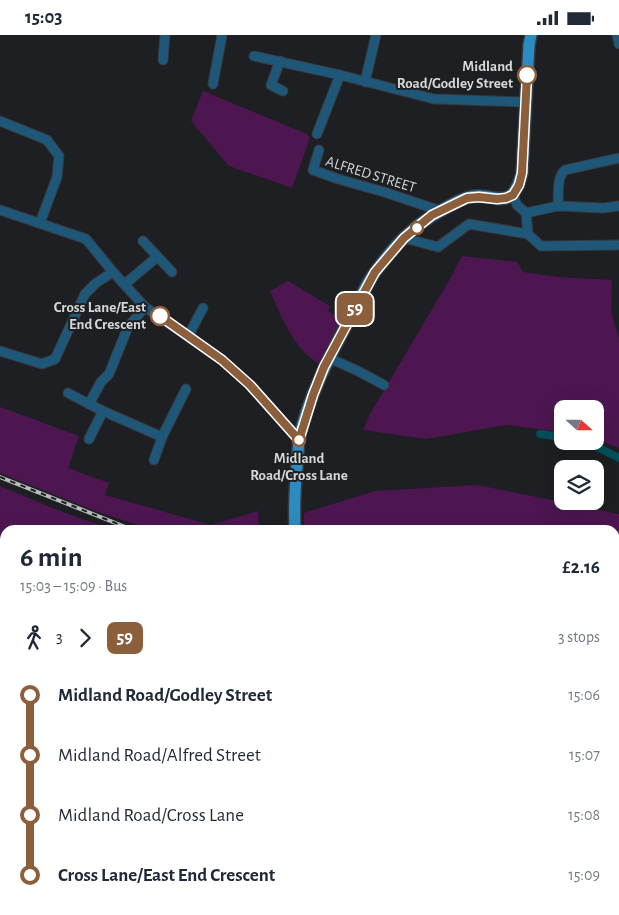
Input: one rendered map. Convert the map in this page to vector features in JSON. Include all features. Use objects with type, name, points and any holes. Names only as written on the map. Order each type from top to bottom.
[{"type":"main road","points":[[295,525],[299,440],[313,395],[329,357],[375,272],[404,238],[432,215],[467,198],[506,198],[513,195],[519,185],[522,173],[529,45],[532,35]]},
{"type":"street","points":[[162,60],[165,35]]},
{"type":"street","points":[[213,84],[222,35]]},
{"type":"street","points":[[365,82],[376,35]]},
{"type":"street","points":[[617,35],[619,44]]},
{"type":"street","points":[[254,56],[340,75],[434,99],[526,102]]},
{"type":"street","points":[[280,61],[268,84],[283,91]]},
{"type":"street","points":[[317,134],[340,75]]},
{"type":"street","points":[[0,121],[47,140],[59,156],[57,177],[40,223]]},
{"type":"street","name":"ALFRED STREET","points":[[319,150],[313,170],[441,211]]},
{"type":"street","points":[[558,206],[560,179],[561,174],[565,170],[619,158]]},
{"type":"street","points":[[513,195],[517,205],[526,213],[528,234]]},
{"type":"street","points":[[526,213],[558,206],[603,208],[619,206]]},
{"type":"street","points":[[0,210],[86,239],[113,272],[146,307],[222,360],[250,385],[299,440]]},
{"type":"street","points":[[404,238],[438,247],[469,224],[528,234],[541,246],[619,245]]},
{"type":"street","points":[[143,241],[172,272]]},
{"type":"street","points":[[125,284],[157,257]]},
{"type":"street","points":[[0,351],[42,363],[55,359],[85,294],[96,283],[113,272]]},
{"type":"street","points":[[89,404],[101,382],[109,374],[128,327],[146,307]]},
{"type":"street","points":[[188,336],[203,308]]},
{"type":"street","points":[[329,357],[384,385]]},
{"type":"street","points":[[154,460],[162,437],[186,389]]},
{"type":"street","points":[[68,393],[162,437]]},
{"type":"street","points":[[89,439],[103,411]]},
{"type":"shaded area","points":[[203,91],[307,134],[310,138],[292,188],[229,166],[191,121]]},
{"type":"shaded area","points":[[462,256],[517,262],[523,272],[558,277],[612,280],[611,311],[619,339],[619,448],[604,442],[604,400],[554,400],[554,431],[506,425],[426,439],[363,430],[370,414]]},
{"type":"shaded area","points":[[288,281],[330,306],[328,311],[348,323],[324,367],[304,352],[297,343],[285,324],[270,291]]},
{"type":"shaded area","points":[[0,407],[79,436],[68,468],[109,483],[105,495],[211,525],[138,525],[98,512],[0,473]]},
{"type":"shaded area","points":[[477,485],[554,500],[554,510],[600,510],[619,514],[619,525],[304,525],[304,513],[375,491]]},
{"type":"shaded area","points":[[0,486],[100,525],[0,525]]},
{"type":"shaded area","points":[[258,511],[259,525],[211,525]]},
{"type":"waterway","points":[[540,434],[554,436]]},
{"type":"waterway","points":[[603,450],[619,458]]},
{"type":"railway","points":[[0,477],[120,525]]},
{"type":"bus line","name":"59","points":[[160,316],[222,360],[250,385],[299,440],[313,395],[329,357],[375,272],[404,238],[432,215],[467,198],[497,199],[513,195],[519,185],[522,173],[527,75]]},
{"type":"place","name":"Midland Road/Godley Street","points":[[527,75]]},
{"type":"place","name":"Cross Lane/East End Crescent","points":[[160,316]]},
{"type":"place","name":"Midland Road/Cross Lane","points":[[299,440]]}]
